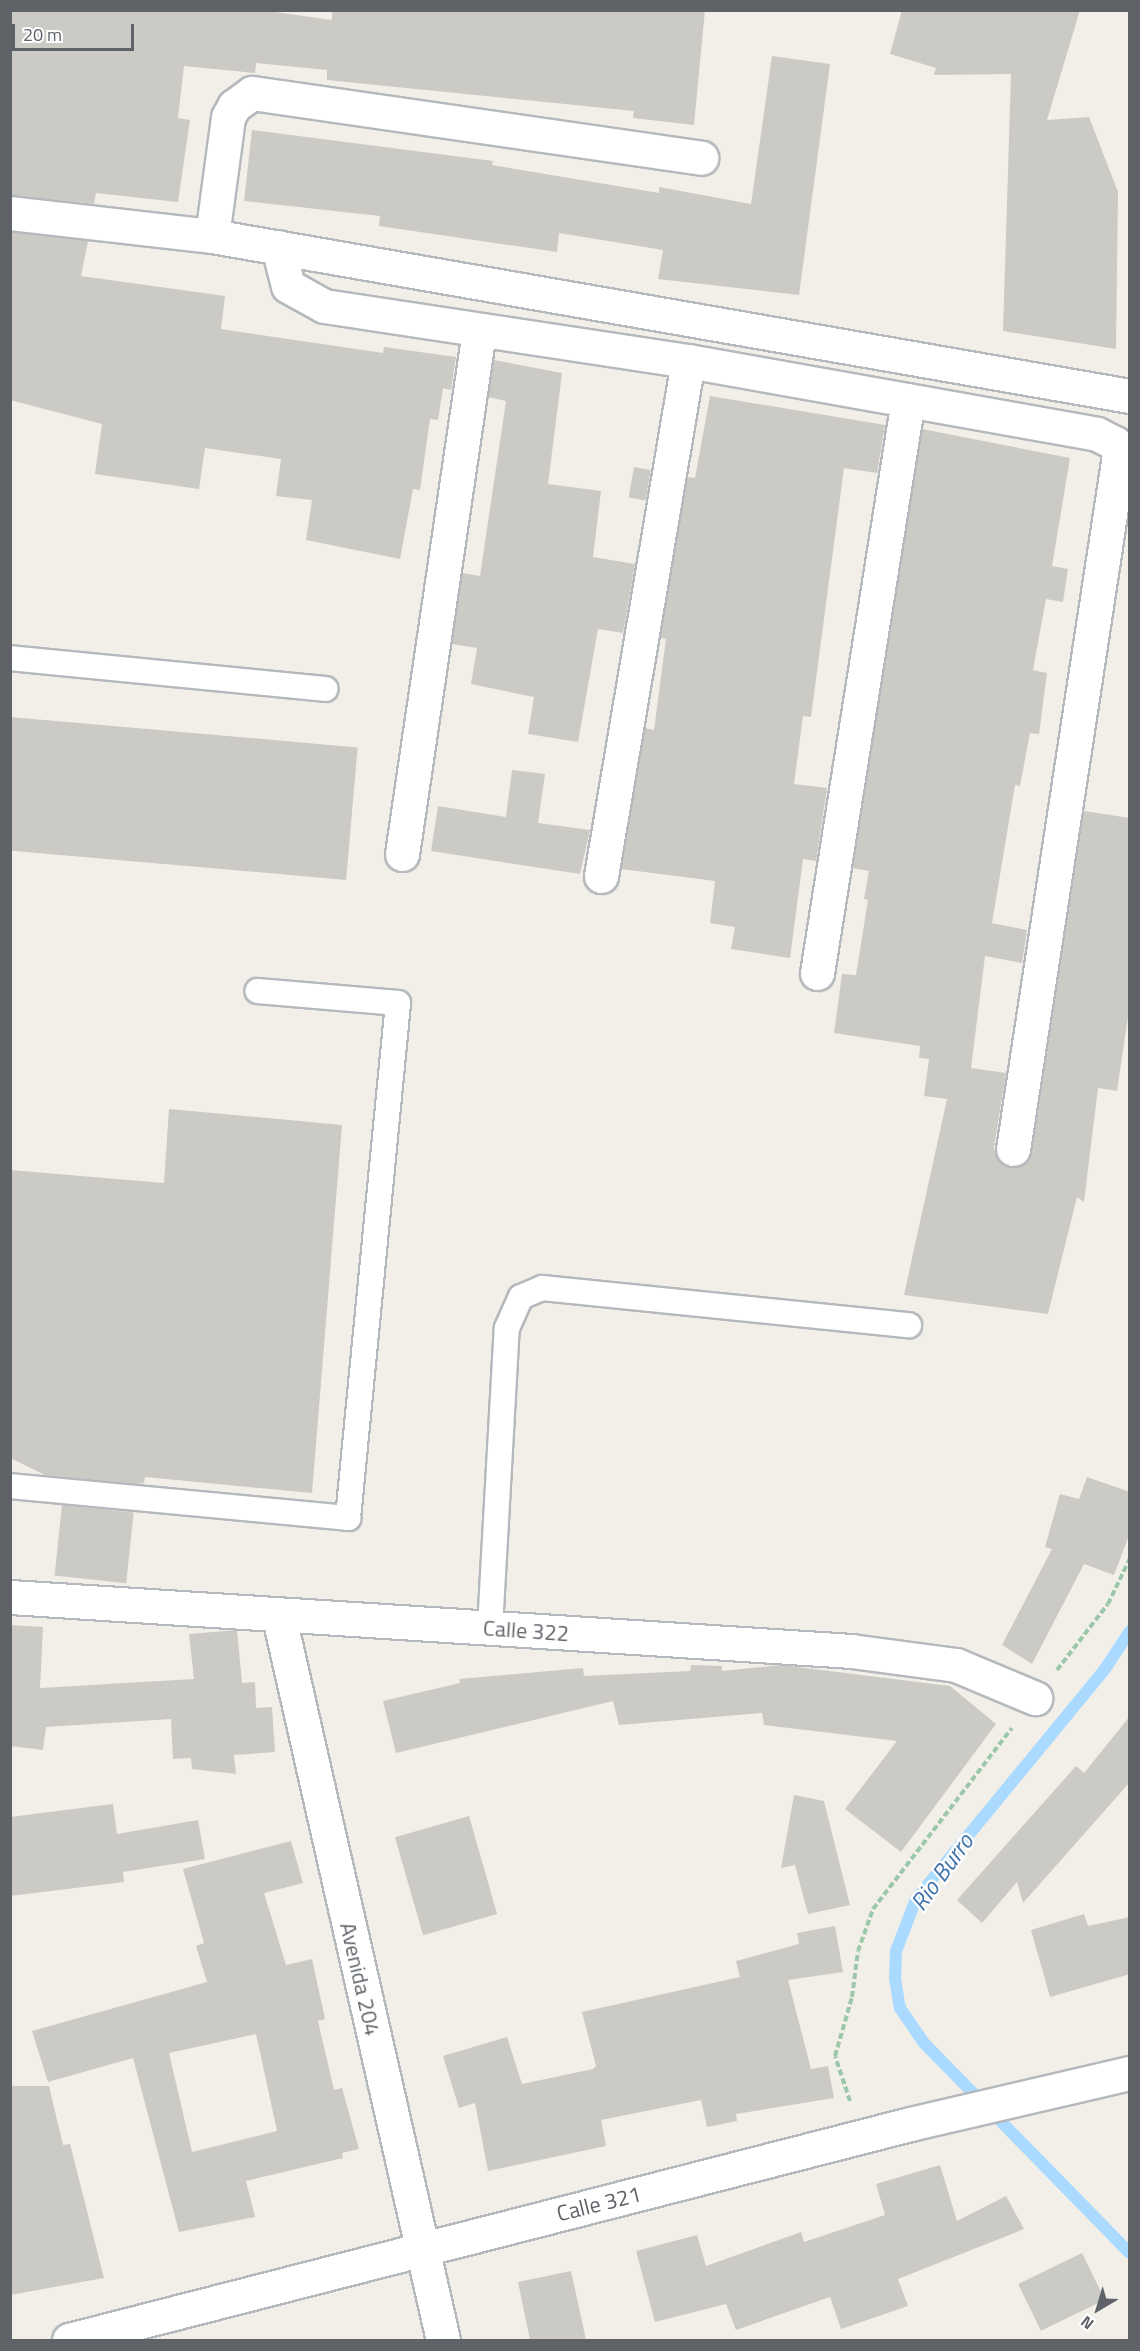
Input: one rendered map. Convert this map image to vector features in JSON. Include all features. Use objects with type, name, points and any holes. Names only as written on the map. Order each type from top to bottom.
[{"type":"street","points":[[212,236],[228,117],[234,106],[252,93],[701,158]]},
{"type":"street","points":[[10,213],[212,236],[1130,396]]},
{"type":"street","points":[[278,247],[288,286],[322,305],[688,362],[1097,434],[1111,439],[1119,455],[1013,1149]]},
{"type":"street","points":[[402,854],[479,331]]},
{"type":"street","points":[[601,876],[688,362]]},
{"type":"street","points":[[817,973],[908,400]]},
{"type":"street","name":"Calle 322","points":[[10,1597],[279,1617],[851,1651],[956,1665],[1035,1698]]},
{"type":"street","name":"Avenida 204","points":[[279,1617],[443,2340]]},
{"type":"street","name":"Calle 321","points":[[69,2340],[910,2124],[1130,2073]]},
{"type":"lane","points":[[10,658],[325,690]]},
{"type":"lane","points":[[10,1486],[348,1518],[398,1003],[258,991]]},
{"type":"lane","points":[[490,1628],[507,1328],[521,1297],[542,1288],[909,1325]]},
{"type":"path","points":[[862,2137],[835,2056],[852,1997],[858,1951],[873,1909],[1108,1604],[1130,1558]]},
{"type":"building","points":[[10,10],[261,10],[332,20],[332,10],[705,10],[694,125],[633,118],[634,111],[327,80],[327,70],[256,63],[255,73],[184,66],[178,118],[190,120],[178,202],[96,193],[94,204],[10,195]]},
{"type":"building","points":[[902,10],[1080,10],[1047,120],[1089,117],[1118,192],[1116,349],[1003,331],[1011,74],[934,75],[936,68],[890,54]]},
{"type":"building","points":[[772,56],[830,64],[799,295],[658,279],[663,250],[559,233],[557,252],[379,226],[380,216],[244,201],[252,130],[493,161],[492,165],[659,193],[659,187],[751,204]]},
{"type":"building","points":[[10,232],[88,241],[81,276],[225,296],[221,329],[383,353],[384,347],[456,357],[451,390],[443,388],[438,420],[430,419],[420,490],[413,489],[400,559],[306,540],[312,500],[276,496],[281,459],[205,448],[199,489],[95,474],[102,424],[10,400]]},
{"type":"building","points":[[494,360],[562,373],[548,484],[601,491],[593,557],[635,564],[623,633],[598,629],[578,742],[528,734],[534,697],[471,684],[477,648],[452,644],[462,573],[480,576],[506,401],[488,397]]},
{"type":"building","points":[[710,396],[885,425],[877,473],[844,468],[811,717],[803,716],[794,784],[827,788],[816,861],[803,859],[790,958],[731,949],[735,927],[710,923],[715,881],[621,869],[645,728],[654,730],[666,639],[660,638],[687,477],[695,478]]},
{"type":"building","points":[[922,429],[1070,458],[1052,566],[1068,569],[1063,602],[1046,599],[1033,670],[1047,673],[1039,734],[1030,733],[1020,786],[1015,785],[992,923],[1027,930],[1022,963],[985,956],[971,1068],[1006,1073],[994,1147],[996,1156],[1010,1167],[1020,1166],[1032,1152],[1084,811],[1130,818],[1130,1003],[1117,1091],[1098,1088],[1084,1202],[1077,1197],[1048,1314],[904,1295],[947,1099],[924,1096],[929,1059],[919,1058],[920,1046],[834,1033],[842,974],[856,975],[868,900],[864,899],[869,871],[853,868]]},
{"type":"building","points":[[634,467],[651,470],[645,500],[629,498]]},
{"type":"building","points":[[10,717],[358,747],[346,880],[10,851]]},
{"type":"building","points":[[512,770],[545,774],[538,823],[590,830],[580,874],[431,851],[438,806],[506,817]]},
{"type":"building","points":[[169,1109],[342,1125],[312,1493],[145,1477],[144,1483],[136,1484],[45,1475],[10,1458],[10,1170],[164,1183]]},
{"type":"building","points":[[1087,1477],[1130,1492],[1130,1533],[1114,1575],[1084,1564],[1032,1664],[1002,1645],[1052,1549],[1045,1547],[1060,1494],[1079,1499]]},
{"type":"building","points":[[62,1505],[134,1513],[126,1583],[55,1576]]},
{"type":"building","points":[[10,1625],[43,1627],[40,1688],[194,1679],[189,1634],[237,1630],[242,1683],[255,1682],[256,1708],[272,1707],[275,1752],[234,1755],[236,1774],[192,1769],[191,1758],[173,1759],[171,1719],[46,1727],[43,1750],[10,1746]]},
{"type":"building","points":[[691,1665],[722,1666],[722,1671],[781,1665],[950,1686],[996,1724],[901,1852],[845,1809],[897,1741],[764,1725],[762,1713],[619,1725],[613,1701],[396,1753],[383,1701],[460,1683],[459,1679],[583,1668],[584,1676],[690,1671]]},
{"type":"building","points":[[1130,1716],[1130,1782],[1023,1903],[1017,1882],[982,1923],[957,1900],[1076,1766],[1084,1773]]},
{"type":"building","points":[[794,1795],[824,1801],[850,1905],[808,1914],[795,1865],[781,1868]]},
{"type":"building","points":[[113,1804],[117,1834],[198,1820],[205,1859],[123,1872],[124,1882],[10,1896],[10,1817]]},
{"type":"building","points":[[469,1816],[497,1914],[423,1935],[395,1837]]},
{"type":"building","points":[[291,1841],[303,1883],[264,1893],[286,1965],[312,1959],[325,2019],[318,2021],[334,2090],[342,2088],[359,2149],[342,2153],[343,2158],[246,2181],[255,2217],[179,2232],[133,2058],[48,2082],[32,2031],[207,1982],[196,1946],[204,1943],[183,1869]],"holes":[[[256,2034],[277,2131],[192,2152],[169,2053]]]},
{"type":"building","points":[[1084,1914],[1088,1926],[1130,1917],[1130,1974],[1050,1997],[1031,1930]]},
{"type":"building","points":[[835,1926],[843,1972],[788,1980],[811,2069],[828,2066],[834,2098],[736,2114],[737,2121],[707,2127],[701,2100],[601,2120],[606,2146],[488,2171],[475,2103],[459,2108],[443,2056],[507,2037],[522,2084],[593,2069],[596,2066],[582,2012],[740,1977],[736,1961],[799,1944],[797,1933]]},
{"type":"building","points":[[10,2086],[49,2086],[63,2145],[70,2144],[104,2278],[10,2295]]},
{"type":"building","points":[[940,2165],[957,2221],[1006,2196],[1024,2229],[898,2279],[908,2306],[841,2329],[830,2297],[736,2330],[726,2304],[655,2322],[636,2251],[697,2235],[706,2266],[801,2232],[804,2242],[885,2215],[876,2184]]},
{"type":"building","points":[[1082,2253],[1105,2300],[1041,2331],[1018,2284]]},
{"type":"building","points":[[571,2271],[586,2340],[530,2340],[518,2282]]},
{"type":"waterway","name":"Rio Burro","points":[[1130,1631],[1105,1669],[916,1899],[896,1951],[895,1978],[900,2008],[924,2043],[1130,2253]]}]
